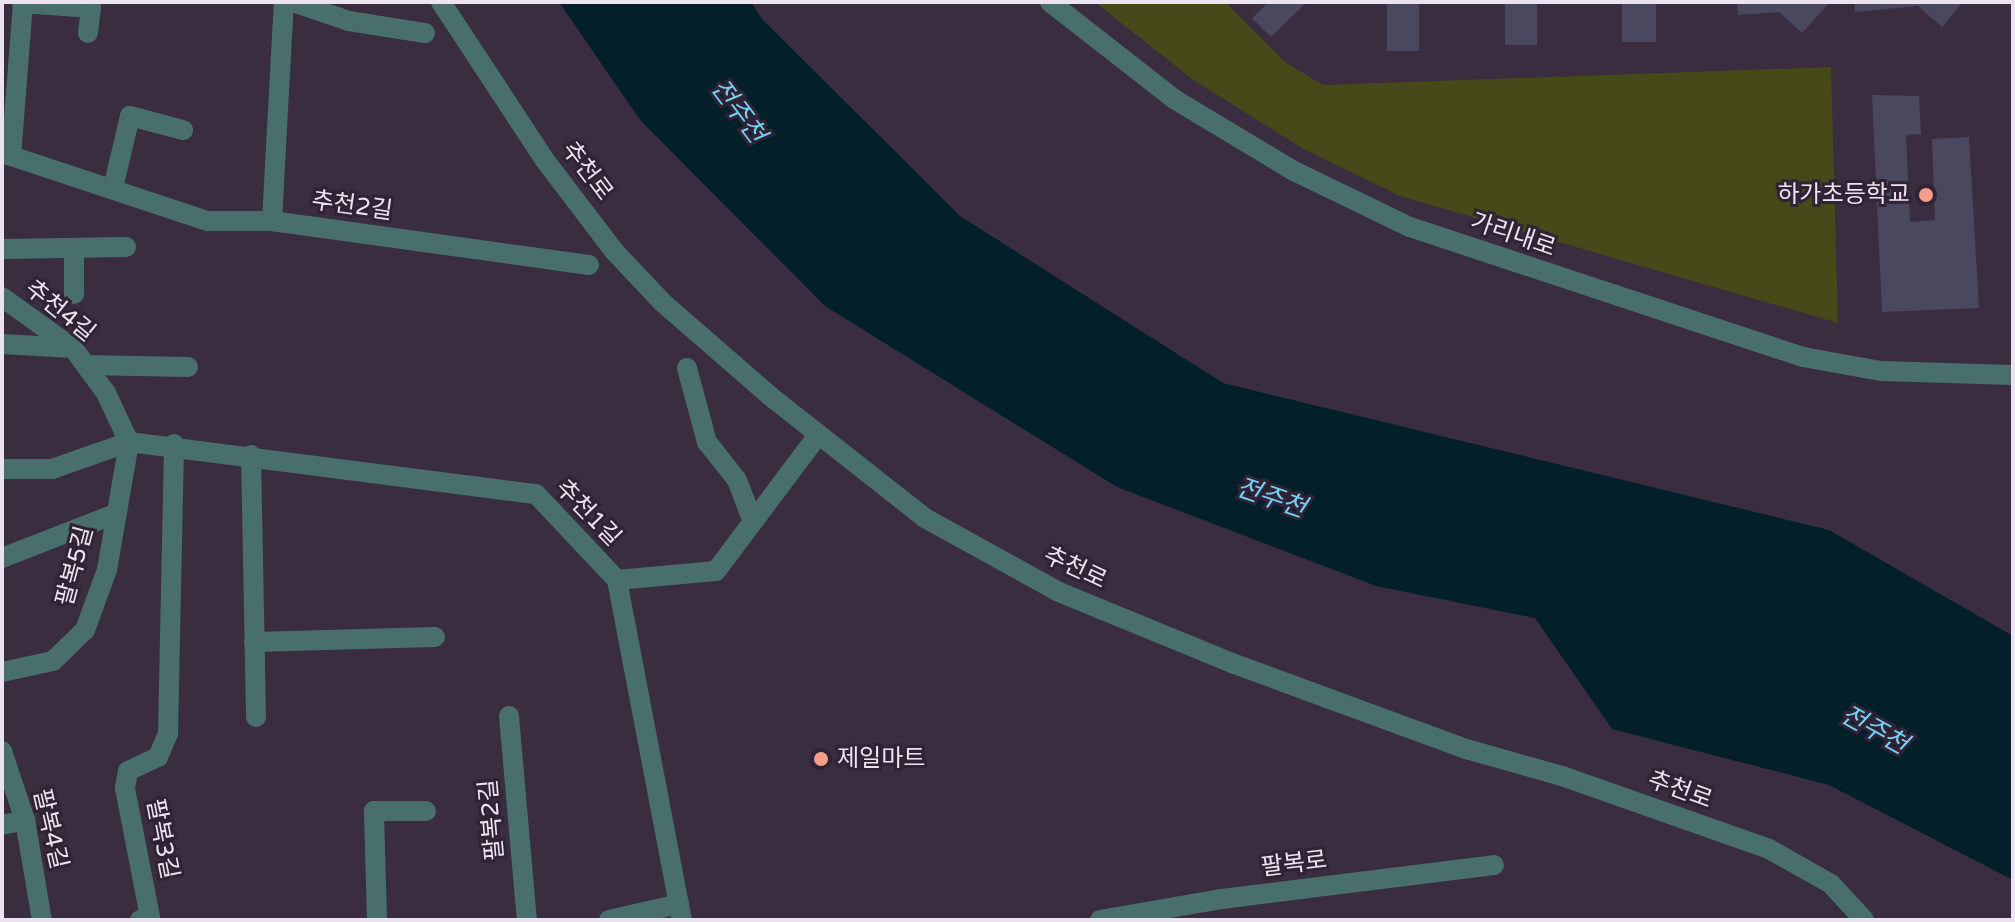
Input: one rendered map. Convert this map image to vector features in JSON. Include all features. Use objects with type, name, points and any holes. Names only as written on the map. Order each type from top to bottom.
[{"type":"street","points":[[272,221],[284,2]]},
{"type":"street","points":[[293,2],[349,21],[425,33]]},
{"type":"street","name":"추천로","points":[[441,2],[544,159],[614,251],[662,302],[818,435],[925,518],[1059,592],[1466,749],[1562,776],[1769,849],[1831,884],[1864,920]]},
{"type":"street","name":"가리내로","points":[[1050,2],[1174,99],[1294,171],[1410,227],[1803,357],[1881,371],[2013,375]]},
{"type":"street","points":[[22,3],[91,8],[88,33]]},
{"type":"street","name":"추천2길","points":[[22,3],[6,155],[208,221],[272,221],[589,265]]},
{"type":"street","points":[[113,188],[130,116],[183,130]]},
{"type":"street","name":"추천4길","points":[[2,249],[126,247]]},
{"type":"street","name":"추천4길","points":[[74,248],[74,294]]},
{"type":"street","name":"추천4길","points":[[2,297],[73,348],[86,365],[129,442]]},
{"type":"street","points":[[2,344],[73,348]]},
{"type":"street","name":"추천4길","points":[[86,365],[188,367]]},
{"type":"street","points":[[687,368],[707,442],[737,480],[753,522]]},
{"type":"street","name":"추천1길","points":[[129,442],[174,444],[536,494],[617,580],[716,571],[818,435]]},
{"type":"street","points":[[2,469],[52,469],[129,442]]},
{"type":"street","name":"팔복5길","points":[[2,672],[53,661],[85,630],[107,570],[129,442]]},
{"type":"street","name":"팔복3길","points":[[140,920],[150,917],[125,788],[128,771],[158,757],[168,733],[174,444]]},
{"type":"street","points":[[251,455],[256,717]]},
{"type":"street","name":"팔복5길","points":[[2,558],[115,514]]},
{"type":"street","points":[[609,920],[680,912],[617,580]]},
{"type":"street","points":[[254,642],[435,637]]},
{"type":"street","name":"팔복2길","points":[[509,716],[527,920]]},
{"type":"street","name":"팔복4길","points":[[2,751],[25,820],[42,920]]},
{"type":"street","points":[[377,920],[374,811],[426,811]]},
{"type":"street","points":[[2,825],[25,820]]},
{"type":"street","name":"팔복로","points":[[1100,920],[1222,899],[1494,865]]},
{"type":"green space","points":[[1095,2],[1225,2],[1285,62],[1323,85],[1831,67],[1838,323],[1400,196],[1302,148],[1192,79]]},
{"type":"water","name":"전주천","points":[[559,2],[751,2],[762,19],[960,216],[1223,383],[1829,530],[2013,636],[2013,880],[1829,785],[1612,729],[1535,618],[1376,586],[1117,487],[825,306],[640,120]]},
{"type":"building","points":[[1269,2],[1307,2],[1271,37],[1252,18]]},
{"type":"building","points":[[1387,2],[1419,2],[1419,51],[1387,51]]},
{"type":"building","points":[[1505,2],[1537,2],[1537,45],[1505,45]]},
{"type":"building","points":[[1622,2],[1656,2],[1656,42],[1622,42]]},
{"type":"building","points":[[1737,2],[1830,2],[1802,33],[1779,12],[1738,15]]},
{"type":"building","points":[[1854,2],[1963,2],[1942,27],[1918,6],[1855,12]]},
{"type":"building","points":[[1872,95],[1919,96],[1921,134],[1906,135],[1910,222],[1935,220],[1932,139],[1969,137],[1979,308],[1882,312]]},
{"type":"place","name":"하가초등학교","points":[[1926,195]]},
{"type":"place","name":"제일마트","points":[[821,759]]}]
